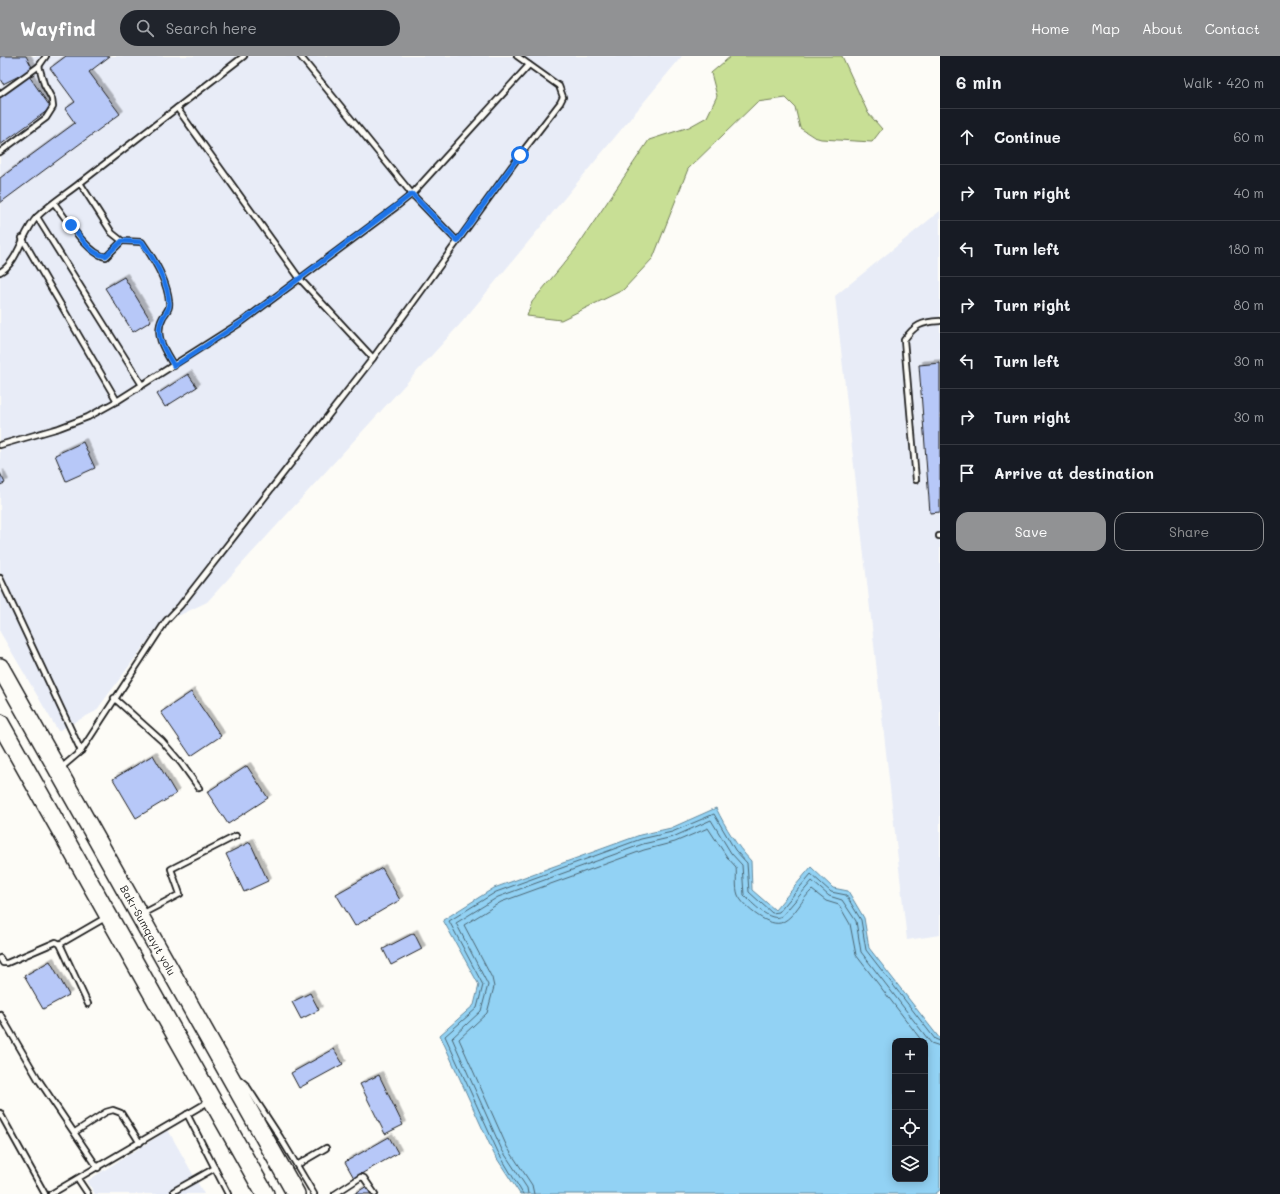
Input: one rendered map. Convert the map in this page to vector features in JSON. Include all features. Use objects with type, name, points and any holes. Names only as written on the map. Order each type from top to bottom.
[{"type":"highway","name":"Bakı-Sumqayıt yolu","points":[[0,667],[296,1194]]},
{"type":"highway","points":[[0,723],[265,1194]]},
{"type":"lane","points":[[0,92],[38,66],[46,56]]},
{"type":"lane","points":[[0,272],[13,261],[22,238],[37,216],[244,56]]},
{"type":"lane","points":[[300,56],[412,194],[457,241]]},
{"type":"lane","points":[[58,770],[72,760],[81,751],[114,698],[166,621],[180,606],[373,358],[563,97],[559,86],[517,56]]},
{"type":"lane","points":[[0,445],[59,428],[88,417],[174,366],[243,321],[412,194],[529,65]]},
{"type":"lane","points":[[0,152],[46,118],[53,107],[52,99],[44,84],[38,66]]},
{"type":"lane","points":[[177,108],[300,279],[373,358]]},
{"type":"lane","points":[[80,183],[112,232],[122,241],[142,242],[153,257],[164,281],[169,306],[169,311],[161,321],[160,340],[174,366]]},
{"type":"lane","points":[[54,203],[90,248],[100,256],[106,256],[122,241]]},
{"type":"lane","points":[[37,216],[142,385]]},
{"type":"lane","points":[[22,238],[117,401]]},
{"type":"lane","points":[[916,480],[904,340],[913,328],[927,322],[940,321]]},
{"type":"lane","points":[[0,578],[81,751]]},
{"type":"lane","points":[[114,698],[162,741],[181,762],[199,788]]},
{"type":"lane","points":[[140,915],[180,894],[171,869],[236,836]]},
{"type":"lane","points":[[0,958],[3,963],[7,963],[50,944],[56,942],[60,944],[109,916]]},
{"type":"lane","points":[[60,944],[88,1004]]},
{"type":"lane","points":[[0,1014],[38,1079],[98,1168]]},
{"type":"lane","points":[[228,1072],[246,1085],[314,1194]]},
{"type":"lane","points":[[51,1194],[98,1168],[212,1100]]},
{"type":"lane","points":[[75,1132],[106,1112],[113,1110],[121,1114],[140,1143]]},
{"type":"lane","points":[[0,1113],[45,1194]]},
{"type":"lane","points":[[187,1114],[228,1194]]},
{"type":"lane","points":[[297,1165],[326,1148]]},
{"type":"lane","points":[[174,1191],[215,1168]]},
{"type":"lane","points":[[336,1194],[357,1178],[361,1177],[364,1178],[375,1194]]},
{"type":"lane","points":[[78,1179],[88,1194]]},
{"type":"shaded area","points":[[0,56],[682,56],[462,322],[207,602],[178,616],[172,608],[96,711],[58,731],[0,632]]},
{"type":"shaded area","points":[[940,211],[940,935],[907,940],[835,296]]},
{"type":"shaded area","points":[[168,1130],[204,1194],[95,1194],[87,1181]]},
{"type":"green space","points":[[731,56],[842,56],[868,113],[882,129],[872,142],[821,139],[814,137],[800,128],[795,107],[786,98],[757,102],[688,169],[653,258],[623,290],[561,320],[527,316],[532,302],[575,250],[649,140],[689,127],[707,117],[717,96],[711,73]]},
{"type":"water","points":[[716,808],[732,836],[751,861],[752,890],[775,910],[811,867],[833,888],[848,891],[864,918],[869,948],[940,1039],[940,1190],[935,1194],[520,1194],[494,1154],[440,1035],[474,1005],[479,985],[443,920],[494,888],[640,835],[671,828]]},
{"type":"building","points":[[0,56],[26,56],[33,69],[3,84],[0,79]]},
{"type":"building","points":[[66,56],[110,56],[89,72],[120,114],[0,203],[0,178],[75,123],[65,109],[75,102],[50,68]]},
{"type":"building","points":[[29,76],[51,108],[0,145],[0,97]]},
{"type":"building","points":[[124,277],[151,321],[133,332],[105,288]]},
{"type":"building","points":[[940,363],[940,512],[930,513],[919,365]]},
{"type":"building","points":[[188,374],[197,387],[165,407],[157,394]]},
{"type":"building","points":[[83,442],[95,468],[66,481],[55,455]]},
{"type":"building","points":[[0,473],[5,483],[0,485]]},
{"type":"building","points":[[191,692],[221,736],[191,756],[161,712]]},
{"type":"building","points":[[153,755],[176,794],[136,818],[113,779]]},
{"type":"building","points":[[247,766],[268,798],[228,824],[207,792]]},
{"type":"building","points":[[250,842],[268,881],[244,892],[226,854]]},
{"type":"building","points":[[382,868],[400,900],[355,926],[336,894]]},
{"type":"building","points":[[414,933],[422,949],[391,965],[383,949]]},
{"type":"building","points":[[50,961],[69,995],[43,1009],[24,976]]},
{"type":"building","points":[[310,993],[319,1010],[301,1019],[292,1002]]},
{"type":"building","points":[[334,1049],[343,1064],[299,1088],[291,1073]]},
{"type":"building","points":[[379,1075],[403,1125],[385,1134],[360,1084]]},
{"type":"building","points":[[389,1137],[398,1153],[354,1178],[345,1162]]},
{"type":"building","points":[[367,1186],[371,1194],[354,1194]]},
{"type":"route","points":[[71,225],[90,248],[100,256],[106,256],[111,253],[122,241],[142,242],[153,257],[164,281],[169,301],[169,311],[164,315],[161,321],[159,332],[160,340],[174,366],[243,321],[412,194],[457,241],[520,155]]}]
